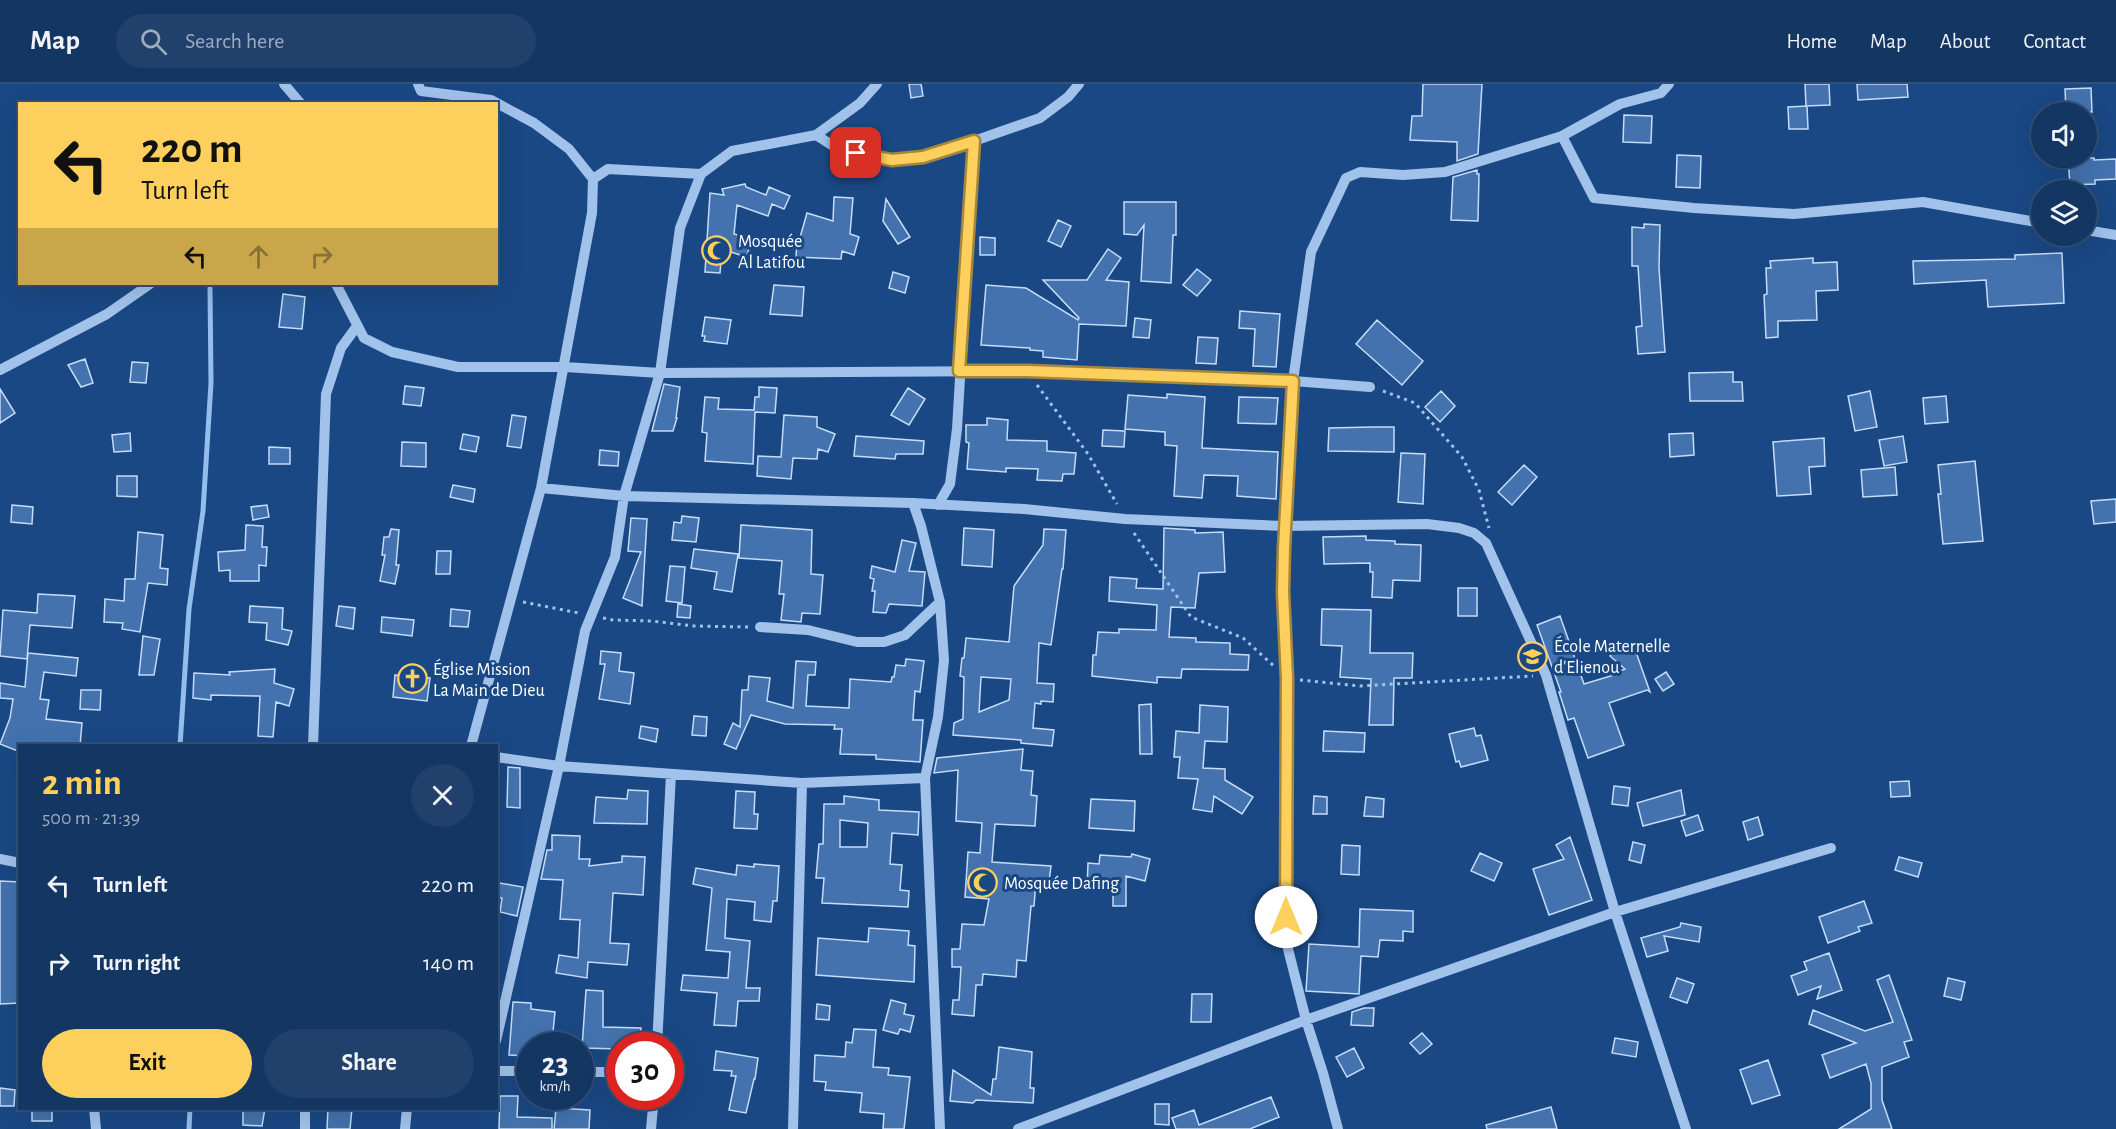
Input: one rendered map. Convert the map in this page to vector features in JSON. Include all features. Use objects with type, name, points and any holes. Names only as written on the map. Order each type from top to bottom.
[{"type":"street","points":[[284,84],[300,102]]},
{"type":"street","points":[[418,84],[421,91],[495,102]]},
{"type":"street","points":[[498,1032],[559,766],[578,662],[590,615],[615,557],[624,496],[660,373],[680,228],[701,174],[732,151],[816,135],[860,103],[877,84]]},
{"type":"street","points":[[816,135],[838,149],[892,160],[923,157],[1040,118],[1068,97],[1079,84]]},
{"type":"street","points":[[1338,1129],[1286,941],[1287,679],[1283,592],[1284,526],[1293,381],[1311,252],[1346,178],[1360,172],[1403,175],[1445,172],[1562,136],[1620,104],[1661,93],[1670,84]]},
{"type":"street","points":[[424,102],[430,92]]},
{"type":"street","points":[[472,744],[541,488],[592,213],[593,178],[569,149],[534,123],[498,104]]},
{"type":"street","points":[[1562,136],[1594,198],[1694,208],[1794,214],[1923,202],[2031,221]]},
{"type":"street","points":[[938,505],[950,484],[957,429],[974,141]]},
{"type":"street","points":[[593,178],[608,169],[701,174]]},
{"type":"street","points":[[2097,232],[2116,236]]},
{"type":"street","points":[[0,370],[108,314],[149,285]]},
{"type":"street","points":[[336,285],[364,338],[392,352],[459,367],[565,367],[660,373],[1028,371],[1293,381],[1370,387]]},
{"type":"street","points":[[313,744],[326,394],[340,348],[357,326]]},
{"type":"street","points":[[541,488],[624,496],[913,503],[1024,509],[1125,519],[1284,526],[1427,524],[1459,528],[1474,533],[1486,543],[1546,675],[1615,912],[1686,1129]]},
{"type":"street","points":[[913,503],[940,602],[944,660],[938,717],[925,778],[940,1129]]},
{"type":"street","points":[[760,627],[808,630],[857,642],[884,642],[905,635],[940,602]]},
{"type":"street","points":[[498,757],[559,766],[802,783],[925,778]]},
{"type":"street","points":[[658,1032],[671,774]]},
{"type":"street","points":[[793,1129],[802,783]]},
{"type":"street","points":[[1018,1129],[1306,1020],[1615,912],[1830,848]]},
{"type":"street","points":[[0,859],[18,863]]},
{"type":"street","points":[[498,1071],[516,1071]]},
{"type":"street","points":[[94,1110],[96,1129]]},
{"type":"street","points":[[305,1110],[305,1129]]},
{"type":"street","points":[[405,1129],[406,1110]]},
{"type":"street","points":[[651,1129],[653,1110]]},
{"type":"path","points":[[1028,371],[1088,454],[1125,519],[1191,617],[1243,638],[1287,679],[1360,686],[1546,675]]},
{"type":"path","points":[[1370,387],[1415,403],[1462,457],[1479,490],[1489,526],[1486,543]]},
{"type":"path","points":[[510,600],[614,620],[652,621],[694,626],[760,627]]},
{"type":"building","points":[[909,84],[921,84],[923,96],[911,98]]},
{"type":"building","points":[[1423,84],[1482,84],[1478,154],[1457,161],[1457,142],[1410,140],[1412,116],[1422,116]]},
{"type":"building","points":[[1805,84],[1829,84],[1830,105],[1806,106]]},
{"type":"building","points":[[1857,84],[1907,84],[1908,97],[1858,100]]},
{"type":"building","points":[[2091,88],[2092,102],[2066,102],[2065,89]]},
{"type":"building","points":[[1807,106],[1808,129],[1789,129],[1788,107]]},
{"type":"building","points":[[1624,115],[1652,116],[1651,143],[1623,142]]},
{"type":"building","points":[[1677,155],[1701,156],[1700,188],[1676,187]]},
{"type":"building","points":[[2116,159],[2116,179],[2070,180],[2069,168],[2097,168],[2097,160]]},
{"type":"building","points":[[1477,170],[1479,174],[1478,221],[1451,220],[1453,177]]},
{"type":"building","points":[[745,184],[746,187],[766,195],[769,187],[790,196],[784,209],[772,204],[768,216],[737,205],[734,234],[753,239],[746,257],[722,249],[720,273],[705,272],[710,193],[724,195],[722,189]]},
{"type":"building","points":[[834,197],[853,198],[850,234],[859,237],[854,255],[842,251],[841,259],[796,257],[797,241],[799,241],[807,213],[833,221]]},
{"type":"building","points":[[886,199],[910,237],[898,244],[883,221]]},
{"type":"building","points":[[1124,202],[1176,202],[1176,235],[1173,235],[1171,283],[1141,281],[1144,225],[1137,235],[1124,234]]},
{"type":"building","points":[[1058,220],[1071,226],[1061,247],[1048,241]]},
{"type":"building","points":[[1644,224],[1660,225],[1659,268],[1665,352],[1638,354],[1636,327],[1642,326],[1638,266],[1632,266],[1632,227],[1644,228]]},
{"type":"building","points":[[980,237],[995,238],[995,255],[980,255]]},
{"type":"building","points":[[1108,249],[1121,258],[1106,280],[1129,282],[1126,326],[1079,324],[1077,360],[1043,357],[1043,351],[1030,350],[1030,348],[981,345],[986,285],[1026,288],[1078,320],[1079,318],[1043,280],[1087,280]]},
{"type":"building","points":[[2062,253],[2064,303],[1988,307],[1986,280],[1914,284],[1913,261],[2015,259],[2015,255]]},
{"type":"building","points":[[1813,258],[1813,263],[1837,262],[1838,290],[1816,291],[1817,320],[1778,321],[1778,337],[1766,338],[1764,295],[1767,294],[1766,268],[1771,268],[1770,261]]},
{"type":"building","points":[[1197,269],[1211,280],[1197,296],[1183,285]]},
{"type":"building","points":[[893,272],[909,277],[905,293],[889,288]]},
{"type":"building","points":[[774,285],[804,287],[802,316],[770,314]]},
{"type":"building","points":[[283,294],[305,297],[302,329],[279,327]]},
{"type":"building","points":[[1240,311],[1280,314],[1276,367],[1253,366],[1255,329],[1239,328]]},
{"type":"building","points":[[705,317],[731,320],[727,344],[704,341],[705,336],[702,336]]},
{"type":"building","points":[[1135,318],[1151,320],[1149,338],[1133,337]]},
{"type":"building","points":[[1377,320],[1423,361],[1402,385],[1356,344]]},
{"type":"building","points":[[1198,337],[1218,338],[1216,364],[1196,363]]},
{"type":"building","points":[[85,359],[93,383],[81,387],[68,365]]},
{"type":"building","points":[[132,362],[148,363],[146,383],[130,382]]},
{"type":"building","points":[[1733,372],[1733,382],[1742,382],[1743,401],[1690,401],[1689,373]]},
{"type":"building","points":[[664,384],[680,387],[677,418],[673,431],[652,431]]},
{"type":"building","points":[[405,386],[424,388],[421,406],[403,404]]},
{"type":"building","points":[[759,387],[777,388],[775,413],[755,412],[753,464],[705,461],[707,433],[702,432],[705,397],[719,398],[718,409],[754,410],[755,397],[759,397]]},
{"type":"building","points":[[908,388],[925,399],[909,425],[891,415]]},
{"type":"building","points":[[0,389],[15,413],[0,423]]},
{"type":"building","points":[[1441,391],[1455,406],[1440,422],[1425,407]]},
{"type":"building","points":[[1870,391],[1877,427],[1855,431],[1848,396]]},
{"type":"building","points":[[1167,394],[1205,397],[1202,448],[1278,452],[1276,499],[1237,496],[1238,476],[1204,475],[1202,498],[1174,496],[1177,446],[1165,445],[1165,432],[1125,429],[1128,395],[1167,398]]},
{"type":"building","points":[[1946,396],[1948,422],[1925,424],[1923,398]]},
{"type":"building","points":[[1239,397],[1278,398],[1276,424],[1238,423]]},
{"type":"building","points":[[512,415],[526,417],[521,448],[507,446]]},
{"type":"building","points":[[784,415],[817,417],[817,427],[835,434],[828,452],[818,449],[817,459],[793,458],[791,479],[757,476],[758,456],[781,457]]},
{"type":"building","points":[[987,418],[1008,420],[1007,440],[1047,441],[1047,451],[1076,453],[1074,474],[1063,474],[1062,481],[1037,480],[1038,469],[1006,468],[1006,472],[967,469],[969,443],[966,442],[966,425],[987,425]]},
{"type":"building","points":[[1394,427],[1394,452],[1328,451],[1329,428]]},
{"type":"building","points":[[1103,430],[1125,431],[1124,447],[1102,446]]},
{"type":"building","points":[[130,433],[131,451],[114,452],[112,435]]},
{"type":"building","points":[[1693,433],[1694,455],[1670,457],[1669,434]]},
{"type":"building","points":[[463,434],[479,437],[476,452],[460,449]]},
{"type":"building","points":[[856,436],[924,441],[923,454],[896,454],[895,459],[854,456]]},
{"type":"building","points":[[1903,436],[1907,462],[1884,466],[1879,440]]},
{"type":"building","points":[[1824,438],[1825,466],[1809,467],[1811,494],[1777,496],[1773,442]]},
{"type":"building","points":[[402,442],[426,443],[426,467],[401,466]]},
{"type":"building","points":[[269,447],[290,448],[290,464],[269,464]]},
{"type":"building","points":[[600,450],[619,452],[618,466],[599,465]]},
{"type":"building","points":[[1401,453],[1425,454],[1423,504],[1398,502]]},
{"type":"building","points":[[1975,461],[1983,541],[1943,544],[1938,494],[1941,494],[1938,465]]},
{"type":"building","points":[[1524,465],[1537,477],[1512,505],[1498,492]]},
{"type":"building","points":[[1895,467],[1897,495],[1863,497],[1861,470]]},
{"type":"building","points":[[117,476],[137,476],[137,497],[117,496]]},
{"type":"building","points":[[453,485],[475,489],[473,502],[450,497]]},
{"type":"building","points":[[2116,499],[2116,522],[2094,524],[2091,501]]},
{"type":"building","points":[[12,505],[33,507],[32,524],[11,522]]},
{"type":"building","points":[[267,505],[269,517],[253,520],[251,507]]},
{"type":"building","points":[[682,516],[699,518],[696,542],[672,540],[674,522],[681,523]]},
{"type":"building","points":[[631,518],[647,519],[642,606],[623,598],[641,552],[628,551]]},
{"type":"building","points":[[246,525],[263,526],[262,547],[267,547],[266,566],[259,565],[259,581],[230,581],[230,570],[219,571],[218,552],[245,550]]},
{"type":"building","points":[[741,525],[812,530],[811,574],[823,575],[820,614],[802,613],[801,622],[781,620],[784,594],[779,594],[782,561],[739,558]]},
{"type":"building","points":[[964,528],[994,530],[992,567],[962,565]]},
{"type":"building","points":[[1164,528],[1195,530],[1195,533],[1223,532],[1225,572],[1199,573],[1195,608],[1171,607],[1169,637],[1196,638],[1196,642],[1230,643],[1230,654],[1249,655],[1248,670],[1182,669],[1181,678],[1157,677],[1157,683],[1092,676],[1093,655],[1096,655],[1098,632],[1119,633],[1119,629],[1156,630],[1157,605],[1109,601],[1110,577],[1137,579],[1136,588],[1163,589]]},
{"type":"building","points":[[391,529],[399,530],[396,565],[399,565],[395,584],[380,581],[385,555],[382,555],[384,537],[389,537]]},
{"type":"building","points":[[1044,529],[1066,530],[1063,569],[1051,645],[1039,643],[1037,683],[1054,684],[1053,702],[1035,703],[1033,728],[1054,730],[1052,746],[1021,743],[1021,740],[953,735],[954,723],[963,719],[964,677],[960,676],[966,638],[1009,642],[1014,586],[1043,545]],"holes":[[[981,677],[1011,679],[1009,700],[979,712]]]},
{"type":"building","points":[[138,532],[163,535],[160,568],[168,569],[167,585],[148,583],[140,632],[122,629],[123,623],[104,622],[105,599],[124,601],[125,579],[135,579]]},
{"type":"building","points":[[1366,536],[1366,540],[1421,545],[1420,581],[1393,580],[1392,598],[1372,597],[1373,572],[1370,572],[1370,563],[1324,564],[1323,537]]},
{"type":"building","points":[[902,540],[916,543],[909,571],[925,572],[922,606],[889,604],[886,613],[873,612],[875,591],[872,591],[874,579],[870,578],[872,566],[895,572]]},
{"type":"building","points":[[694,549],[738,554],[732,592],[714,589],[717,572],[691,568]]},
{"type":"building","points":[[437,551],[451,551],[450,574],[436,574]]},
{"type":"building","points":[[670,566],[685,567],[682,603],[666,601]]},
{"type":"building","points":[[1458,588],[1477,588],[1477,616],[1458,616]]},
{"type":"building","points":[[38,594],[75,596],[72,628],[30,625],[27,659],[0,656],[3,610],[37,613]]},
{"type":"building","points":[[678,604],[691,606],[690,618],[677,617]]},
{"type":"building","points":[[250,606],[283,608],[282,629],[292,631],[288,645],[266,640],[267,623],[249,622]]},
{"type":"building","points":[[339,606],[355,608],[353,629],[336,626]]},
{"type":"building","points":[[451,609],[470,611],[468,627],[450,626]]},
{"type":"building","points":[[1322,609],[1371,610],[1370,653],[1413,653],[1412,678],[1394,678],[1393,725],[1369,725],[1371,679],[1340,677],[1342,646],[1321,645]]},
{"type":"building","points":[[1560,616],[1584,684],[1614,675],[1625,669],[1610,656],[1623,642],[1637,655],[1650,692],[1647,690],[1609,703],[1624,745],[1588,758],[1574,718],[1568,720],[1559,692],[1561,692],[1537,625]]},
{"type":"building","points":[[382,617],[414,620],[412,636],[381,632]]},
{"type":"building","points":[[143,636],[160,639],[154,675],[139,675]]},
{"type":"building","points":[[601,651],[621,653],[619,671],[634,673],[630,704],[599,699],[605,664],[600,664]]},
{"type":"building","points":[[28,653],[78,658],[76,676],[44,672],[40,699],[49,700],[46,719],[82,723],[80,744],[18,744],[18,751],[0,744],[10,718],[13,699],[0,698],[0,683],[25,687]]},
{"type":"building","points":[[906,659],[924,661],[920,692],[915,691],[913,720],[923,720],[920,762],[876,759],[876,755],[840,754],[842,729],[834,729],[835,725],[785,724],[751,715],[736,749],[724,744],[733,723],[740,727],[742,690],[748,690],[749,676],[770,678],[767,701],[793,708],[796,661],[816,662],[815,675],[808,675],[806,706],[849,708],[850,679],[891,682],[896,665],[905,666]]},
{"type":"building","points":[[275,669],[274,683],[294,689],[289,706],[276,702],[273,737],[258,736],[260,696],[211,695],[211,700],[193,698],[194,673],[230,675],[229,672]]},
{"type":"building","points":[[1666,672],[1674,684],[1663,691],[1655,679]]},
{"type":"building","points":[[395,675],[430,678],[427,701],[393,697]]},
{"type":"building","points":[[81,690],[101,690],[100,710],[80,709]]},
{"type":"building","points":[[1151,704],[1152,754],[1140,754],[1139,705]]},
{"type":"building","points":[[1200,705],[1228,707],[1227,742],[1205,741],[1203,768],[1225,769],[1225,780],[1253,797],[1242,814],[1214,796],[1212,812],[1193,809],[1198,779],[1178,778],[1180,757],[1174,757],[1176,731],[1199,733]]},
{"type":"building","points":[[694,716],[707,717],[706,736],[692,735]]},
{"type":"building","points":[[641,726],[658,729],[656,742],[639,738]]},
{"type":"building","points":[[1474,728],[1476,736],[1481,735],[1488,760],[1461,767],[1459,761],[1456,762],[1449,734]]},
{"type":"building","points":[[1324,731],[1365,733],[1364,752],[1323,751]]},
{"type":"building","points":[[1023,749],[1021,770],[1033,771],[1031,795],[1037,796],[1035,826],[995,824],[992,862],[1051,866],[1049,882],[1036,881],[1034,906],[1031,906],[1026,961],[1017,960],[1016,977],[983,974],[982,985],[976,985],[974,1016],[952,1014],[953,1000],[959,1000],[961,967],[952,967],[952,949],[960,949],[962,924],[984,925],[989,899],[965,897],[968,852],[980,853],[982,823],[956,821],[958,770],[934,773],[937,758]]},
{"type":"building","points":[[508,767],[520,768],[520,808],[507,807]]},
{"type":"building","points":[[1909,781],[1910,796],[1891,797],[1890,782]]},
{"type":"building","points":[[1614,786],[1630,788],[1628,806],[1612,804]]},
{"type":"building","points":[[628,790],[648,791],[647,824],[594,823],[596,797],[627,799]]},
{"type":"building","points":[[1681,790],[1685,815],[1643,826],[1637,803]]},
{"type":"building","points":[[736,791],[755,792],[754,814],[758,814],[757,829],[734,828]]},
{"type":"building","points":[[844,796],[879,800],[879,810],[919,812],[918,835],[892,833],[890,864],[902,865],[900,890],[909,891],[908,907],[822,903],[824,878],[816,878],[819,844],[823,844],[824,804],[844,804]],"holes":[[[840,820],[868,823],[867,847],[840,847]]]},
{"type":"building","points":[[1314,796],[1327,797],[1327,814],[1313,814]]},
{"type":"building","points":[[1366,797],[1384,799],[1383,817],[1364,816]]},
{"type":"building","points":[[1091,799],[1135,801],[1134,831],[1089,828]]},
{"type":"building","points":[[1698,815],[1703,830],[1686,836],[1681,821]]},
{"type":"building","points":[[1758,817],[1763,835],[1748,840],[1743,822]]},
{"type":"building","points":[[552,835],[580,836],[579,859],[590,859],[589,866],[622,862],[622,856],[645,857],[643,895],[613,893],[610,943],[629,944],[627,965],[588,962],[587,978],[556,973],[559,955],[578,958],[580,920],[560,919],[563,880],[541,879],[547,850],[552,850]]},
{"type":"building","points":[[1570,837],[1592,900],[1549,915],[1533,869],[1564,859],[1556,845]]},
{"type":"building","points":[[1633,842],[1645,845],[1641,863],[1629,860]]},
{"type":"building","points":[[1342,845],[1360,846],[1359,875],[1341,874]]},
{"type":"building","points":[[1480,853],[1502,863],[1494,881],[1471,871]]},
{"type":"building","points":[[1132,854],[1150,859],[1145,881],[1126,876],[1126,906],[1113,906],[1113,890],[1087,888],[1088,863],[1099,864],[1100,855],[1131,857]]},
{"type":"building","points":[[1899,857],[1922,863],[1918,877],[1895,870]]},
{"type":"building","points":[[754,864],[779,866],[777,901],[773,901],[771,922],[754,920],[755,902],[727,899],[725,938],[750,941],[746,988],[760,988],[759,1001],[738,1001],[736,1026],[714,1025],[717,993],[681,990],[683,975],[728,978],[730,952],[706,950],[712,888],[693,884],[696,868],[736,875],[737,865],[754,867]]},
{"type":"building","points":[[0,881],[18,882],[18,1003],[0,1004]]},
{"type":"building","points":[[499,883],[523,887],[517,916],[500,912],[502,898],[498,897]]},
{"type":"building","points":[[1864,901],[1872,923],[1858,927],[1860,931],[1828,943],[1819,917]]},
{"type":"building","points":[[1360,909],[1413,911],[1413,932],[1403,931],[1403,941],[1380,940],[1378,957],[1361,956],[1359,994],[1306,991],[1309,944],[1359,947]]},
{"type":"building","points":[[1681,923],[1701,927],[1699,942],[1664,936],[1668,951],[1647,957],[1641,938],[1680,927]]},
{"type":"building","points":[[869,928],[909,931],[908,945],[915,946],[914,982],[816,975],[818,938],[868,942]]},
{"type":"building","points":[[1829,953],[1842,990],[1817,999],[1821,986],[1798,995],[1791,976],[1807,970],[1804,962]]},
{"type":"building","points":[[1889,975],[1912,1040],[1904,1042],[1909,1057],[1882,1067],[1882,1100],[1892,1129],[1839,1129],[1871,1109],[1871,1083],[1866,1064],[1830,1078],[1822,1055],[1856,1043],[1809,1024],[1813,1010],[1865,1031],[1893,1022],[1877,980]]},
{"type":"building","points":[[1677,978],[1694,984],[1687,1003],[1670,997]]},
{"type":"building","points":[[1948,978],[1965,982],[1961,1000],[1944,996]]},
{"type":"building","points":[[586,990],[603,991],[603,1027],[641,1028],[641,1032],[606,1032],[606,1049],[594,1048],[594,1032],[583,1032]]},
{"type":"building","points":[[1192,994],[1212,994],[1211,1022],[1191,1022]]},
{"type":"building","points":[[891,1000],[906,1004],[904,1014],[914,1016],[910,1032],[900,1029],[898,1034],[883,1030]]},
{"type":"building","points":[[513,1002],[531,1003],[531,1009],[555,1012],[553,1032],[516,1032],[516,1055],[509,1055]]},
{"type":"building","points":[[817,1004],[830,1006],[829,1020],[816,1019]]},
{"type":"building","points":[[1374,1008],[1373,1026],[1351,1025],[1352,1012]]},
{"type":"building","points":[[854,1029],[876,1030],[873,1067],[889,1068],[888,1075],[910,1077],[904,1129],[883,1129],[884,1114],[860,1112],[862,1093],[825,1090],[826,1082],[814,1081],[815,1055],[845,1057],[846,1042],[852,1043]]},
{"type":"building","points":[[1422,1033],[1432,1044],[1420,1054],[1410,1043]]},
{"type":"building","points":[[1615,1038],[1638,1042],[1636,1057],[1612,1053]]},
{"type":"building","points":[[999,1047],[1032,1052],[1030,1088],[1034,1088],[1033,1103],[950,1101],[953,1070],[991,1095],[993,1079],[996,1079]]},
{"type":"building","points":[[1354,1048],[1364,1068],[1347,1077],[1336,1057]]},
{"type":"building","points":[[716,1051],[758,1058],[746,1113],[729,1110],[736,1076],[731,1076],[732,1071],[714,1070]]},
{"type":"building","points":[[1768,1060],[1780,1095],[1752,1104],[1740,1070]]},
{"type":"building","points":[[0,1088],[15,1090],[14,1106],[0,1106]]},
{"type":"building","points":[[500,1096],[516,1096],[517,1117],[552,1118],[552,1129],[499,1129]]},
{"type":"building","points":[[1271,1097],[1279,1117],[1250,1129],[1176,1129],[1172,1118],[1194,1110],[1199,1125]]},
{"type":"building","points":[[1155,1104],[1169,1104],[1169,1125],[1155,1124]]},
{"type":"building","points":[[1551,1107],[1557,1129],[1487,1129],[1486,1125]]},
{"type":"building","points":[[32,1110],[52,1110],[52,1121],[32,1121]]},
{"type":"building","points":[[243,1110],[265,1110],[262,1126],[243,1125]]},
{"type":"building","points":[[328,1110],[352,1110],[350,1129],[327,1129]]},
{"type":"building","points":[[556,1110],[590,1110],[589,1129],[554,1129]]},
{"type":"waterway","points":[[180,744],[189,609],[203,511],[211,383],[210,288]]},
{"type":"waterway","points":[[189,1129],[190,1110]]},
{"type":"place","name":"Mosquée Al Latifou","points":[[717,251]]},
{"type":"place","name":"École Maternelle d'Elienou","points":[[1533,656]]},
{"type":"place","name":"Église Mission La Main de Dieu","points":[[412,679]]},
{"type":"place","name":"Mosquée Dafing","points":[[983,883]]},
{"type":"route","points":[[856,153],[892,160],[923,157],[974,141],[959,371],[1028,371],[1293,381],[1284,526],[1283,592],[1287,679],[1286,917]]}]
